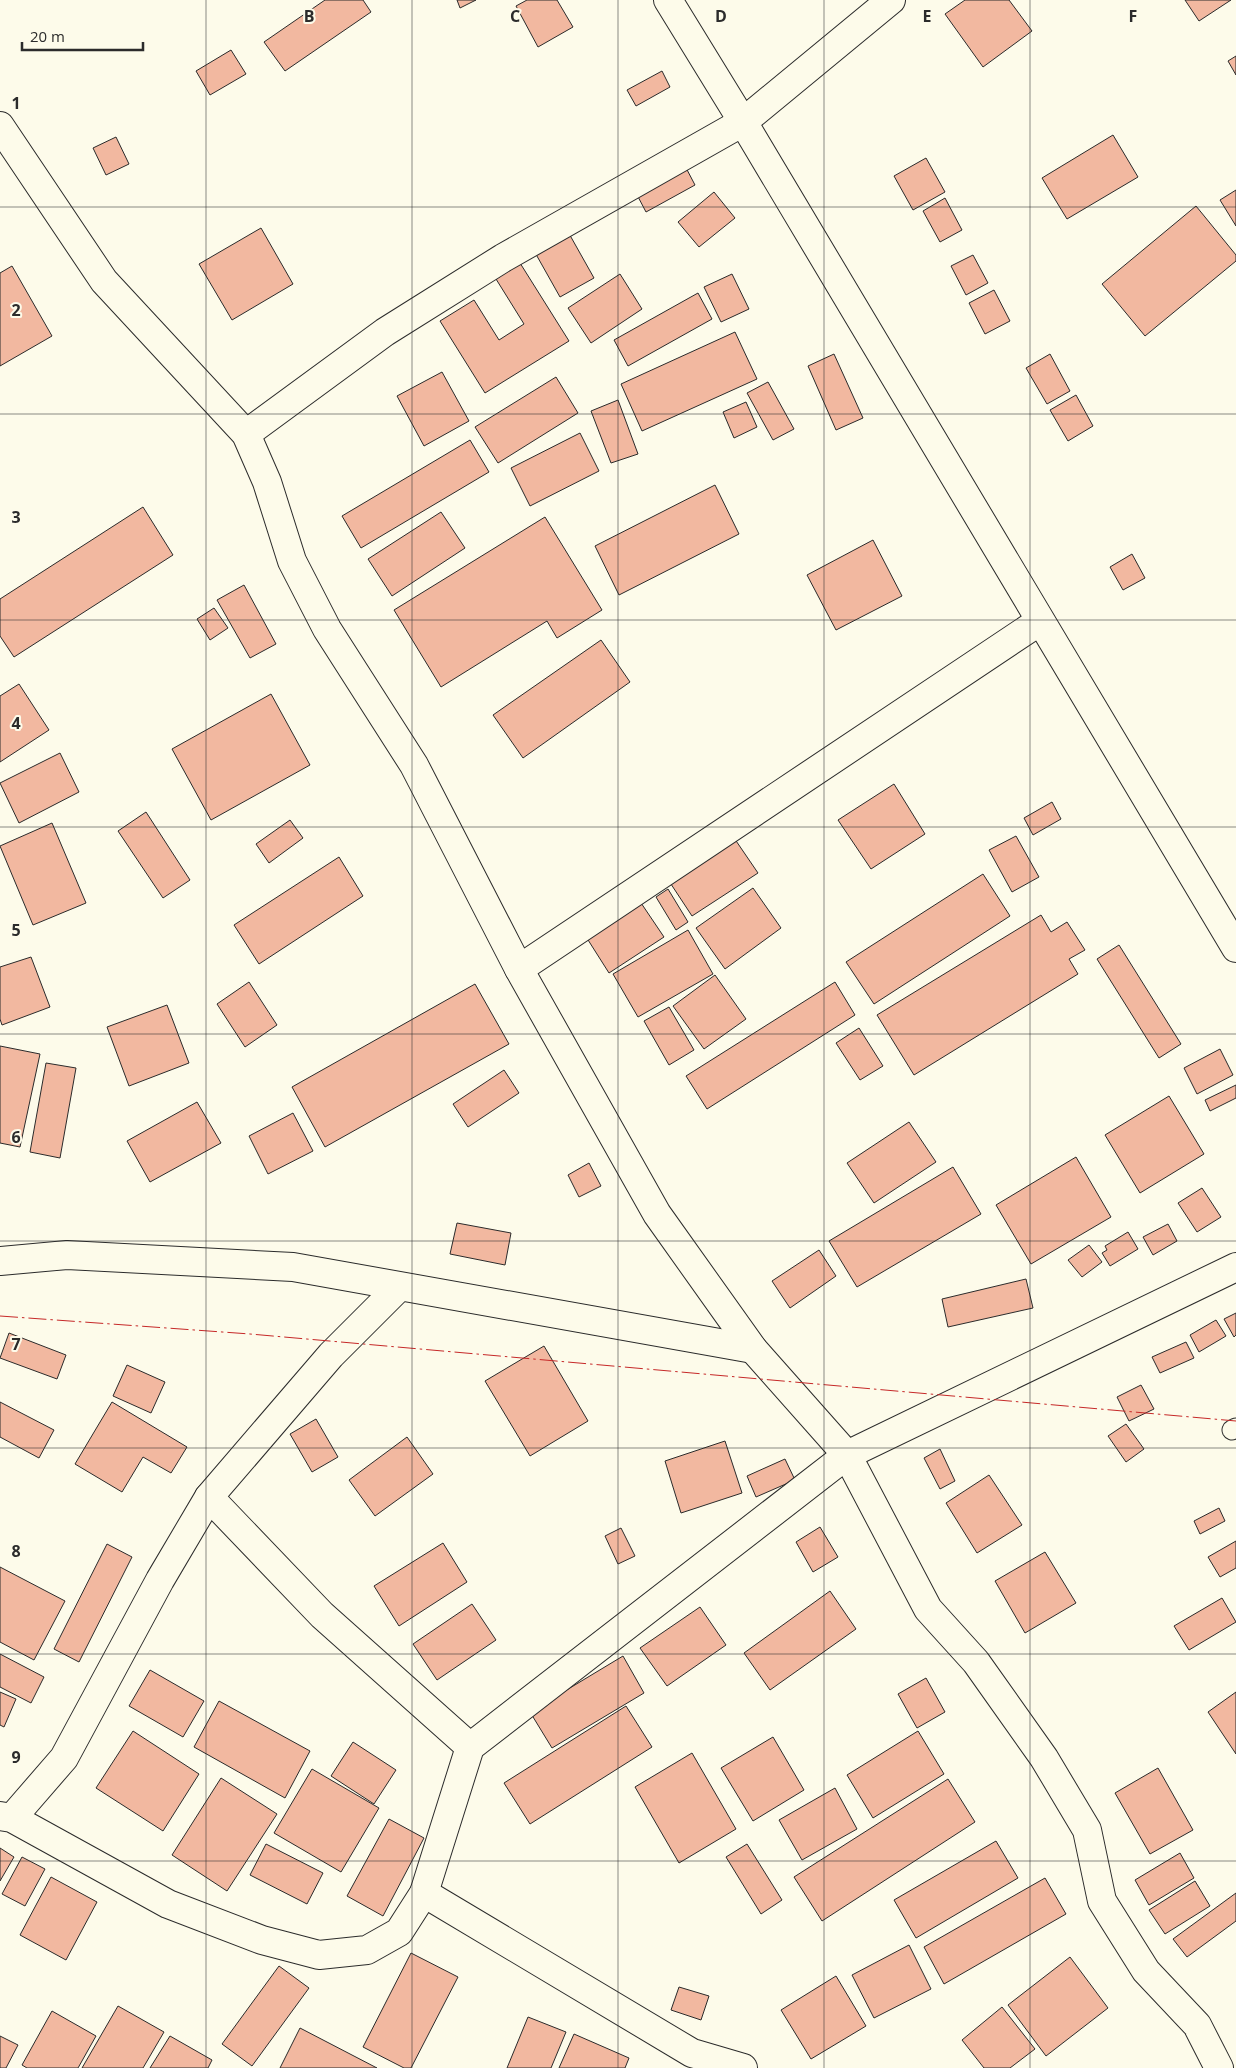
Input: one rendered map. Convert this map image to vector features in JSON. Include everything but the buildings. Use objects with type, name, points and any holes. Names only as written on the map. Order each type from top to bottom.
[{"type":"street","points":[[668,0],[743,122],[1235,946]]},
{"type":"street","points":[[246,434],[385,332],[495,263],[743,122],[892,0]]},
{"type":"street","points":[[0,126],[104,281],[246,434],[267,482],[292,561],[327,629],[414,765],[519,969],[657,1214],[753,1349],[847,1455],[928,1609],[976,1662],[1044,1758],[1088,1830],[1102,1901],[1146,1971],[1197,2025],[1219,2068]]},
{"type":"street","points":[[519,969],[1040,621]]},
{"type":"street","points":[[0,1260],[67,1255],[293,1267],[398,1288],[753,1349]]},
{"type":"street","points":[[398,1288],[331,1355],[209,1497],[160,1580],[64,1758],[6,1817],[168,1904],[262,1940],[318,1955],[367,1950],[400,1932],[424,1893],[470,1747],[847,1455],[1236,1267]]},
{"type":"street","points":[[209,1497],[322,1615],[470,1747]]},
{"type":"street","points":[[424,1893],[692,2053],[742,2068]]},
{"type":"power","points":[[0,1316],[250,1334],[1236,1421]]}]
